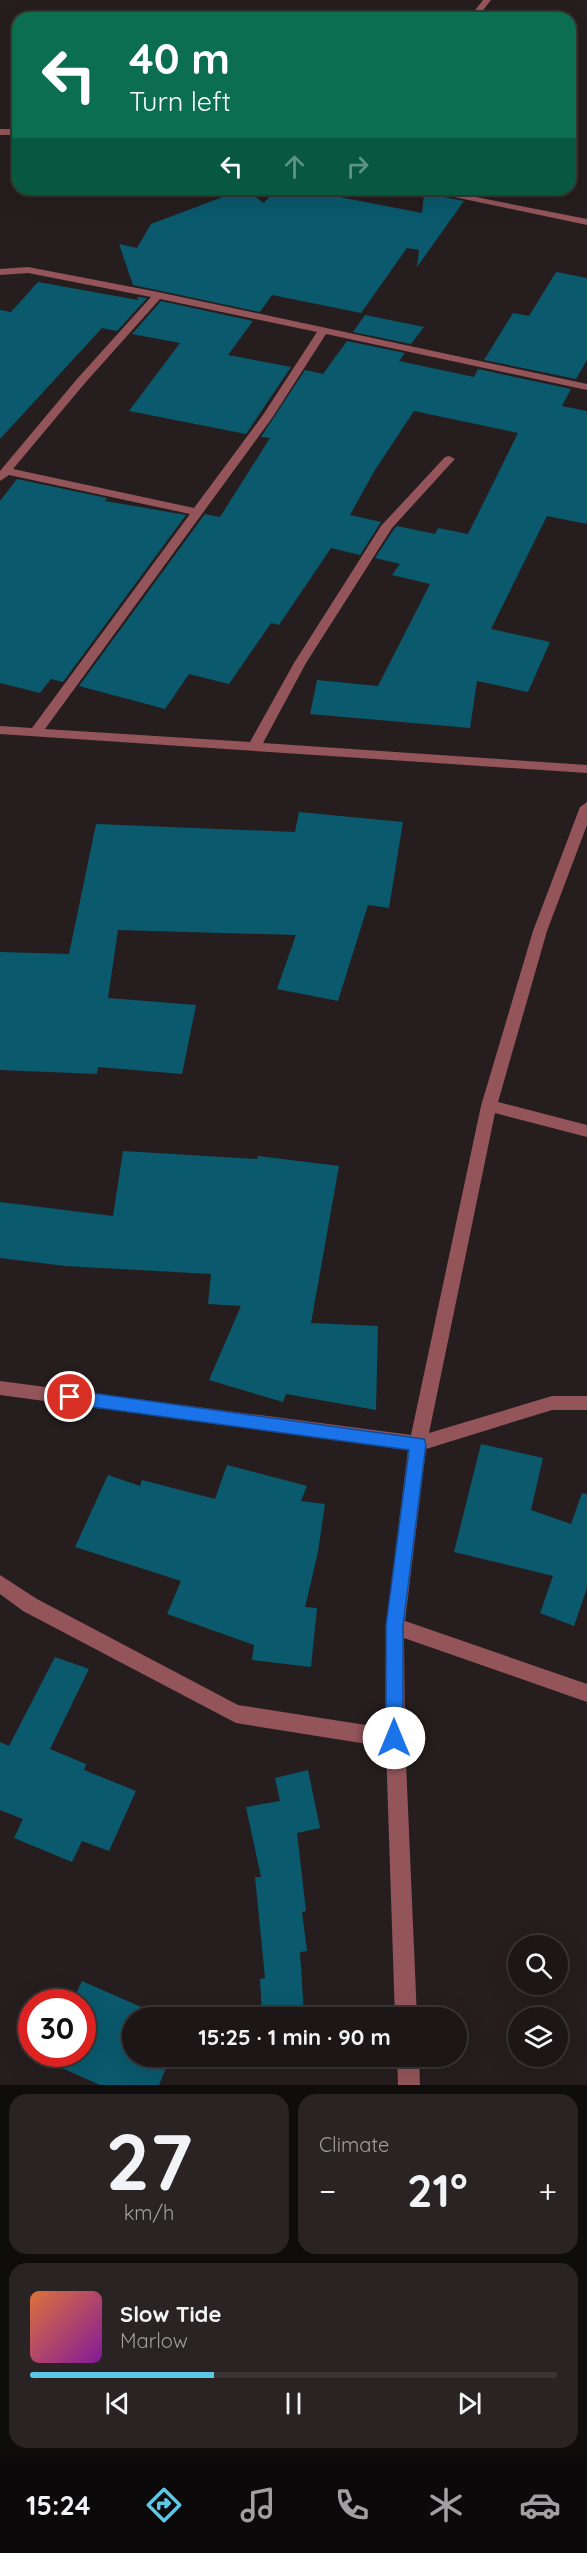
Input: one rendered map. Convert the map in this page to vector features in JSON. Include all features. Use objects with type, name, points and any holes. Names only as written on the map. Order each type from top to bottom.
[{"type":"street","points":[[478,12],[487,0]]},
{"type":"street","points":[[451,195],[587,222]]},
{"type":"street","points":[[0,272],[28,270],[158,295],[587,387]]},
{"type":"street","points":[[158,295],[81,381],[3,474],[197,512]]},
{"type":"street","points":[[35,733],[268,416],[322,332]]},
{"type":"street","points":[[255,746],[300,663],[387,526],[448,459]]},
{"type":"street","points":[[0,730],[587,769]]},
{"type":"street","points":[[406,2007],[394,1738],[395,1626],[418,1444],[489,1106],[540,931],[587,807]]},
{"type":"street","points":[[489,1106],[587,1131]]},
{"type":"street","points":[[0,1388],[418,1444],[552,1403],[587,1403]]},
{"type":"street","points":[[0,1583],[30,1605],[236,1714],[394,1738]]},
{"type":"street","points":[[395,1626],[587,1693]]},
{"type":"street","points":[[408,2067],[409,2085]]},
{"type":"building","points":[[228,195],[253,195],[264,203],[271,195],[329,195],[422,213],[424,195],[464,201],[417,267],[419,250],[407,248],[361,313],[272,295],[260,312],[133,285],[119,244],[137,248],[151,224]]},
{"type":"building","points":[[556,272],[587,278],[587,360],[576,379],[484,360],[513,313],[529,316]]},
{"type":"building","points":[[38,282],[138,300],[137,297],[147,298],[117,331],[102,328],[0,439],[0,310],[11,312]]},
{"type":"building","points":[[161,301],[253,321],[228,355],[291,367],[246,434],[129,411],[180,343],[132,334]]},
{"type":"building","points":[[365,315],[424,327],[411,344],[353,332]]},
{"type":"building","points":[[347,341],[405,353],[399,361],[474,377],[478,369],[571,389],[562,406],[587,411],[587,524],[547,516],[491,629],[550,642],[528,692],[477,681],[470,728],[310,714],[317,680],[378,686],[430,584],[392,575],[400,564],[375,558],[394,529],[397,526],[435,534],[438,528],[468,534],[518,433],[414,411],[375,470],[350,515],[381,522],[360,555],[331,548],[279,625],[271,623],[229,684],[189,674],[165,709],[79,686],[205,514],[220,517],[270,438],[261,437],[305,370],[323,374]]},
{"type":"building","points":[[17,479],[107,498],[105,501],[186,515],[63,682],[51,679],[40,693],[0,683],[0,501]]},
{"type":"building","points":[[299,812],[403,822],[389,908],[368,905],[338,1001],[277,989],[296,935],[118,930],[108,998],[196,1005],[182,1074],[98,1067],[97,1074],[0,1070],[0,952],[69,954],[96,824],[295,832]]},
{"type":"building","points":[[123,1151],[257,1159],[258,1156],[339,1166],[311,1323],[378,1326],[376,1410],[286,1394],[283,1402],[209,1380],[241,1306],[208,1304],[211,1274],[65,1266],[0,1258],[0,1202],[113,1216]]},
{"type":"building","points":[[481,1444],[543,1458],[531,1510],[571,1524],[582,1493],[587,1494],[587,1588],[574,1626],[540,1613],[553,1576],[454,1552]]},
{"type":"building","points":[[227,1465],[307,1486],[301,1501],[325,1504],[318,1552],[305,1607],[317,1608],[311,1667],[252,1660],[254,1645],[167,1614],[181,1581],[75,1547],[108,1475],[140,1486],[142,1480],[215,1499]]},
{"type":"building","points":[[55,1657],[89,1669],[50,1749],[86,1764],[84,1770],[136,1791],[109,1851],[82,1841],[72,1862],[14,1838],[23,1819],[0,1810],[0,1742],[9,1746]]},
{"type":"building","points":[[308,1770],[320,1828],[297,1833],[306,1911],[302,1912],[307,1951],[300,1952],[304,2007],[262,2007],[260,1979],[265,1978],[255,1877],[261,1877],[246,1807],[280,1801],[275,1778]]},
{"type":"building","points":[[82,1981],[141,2007],[122,2007],[122,2067],[166,2067],[159,2085],[100,2085],[60,2067],[96,2067],[96,1989],[78,1989]]},
{"type":"route","points":[[70,1397],[418,1444],[395,1626],[394,1738]]}]
